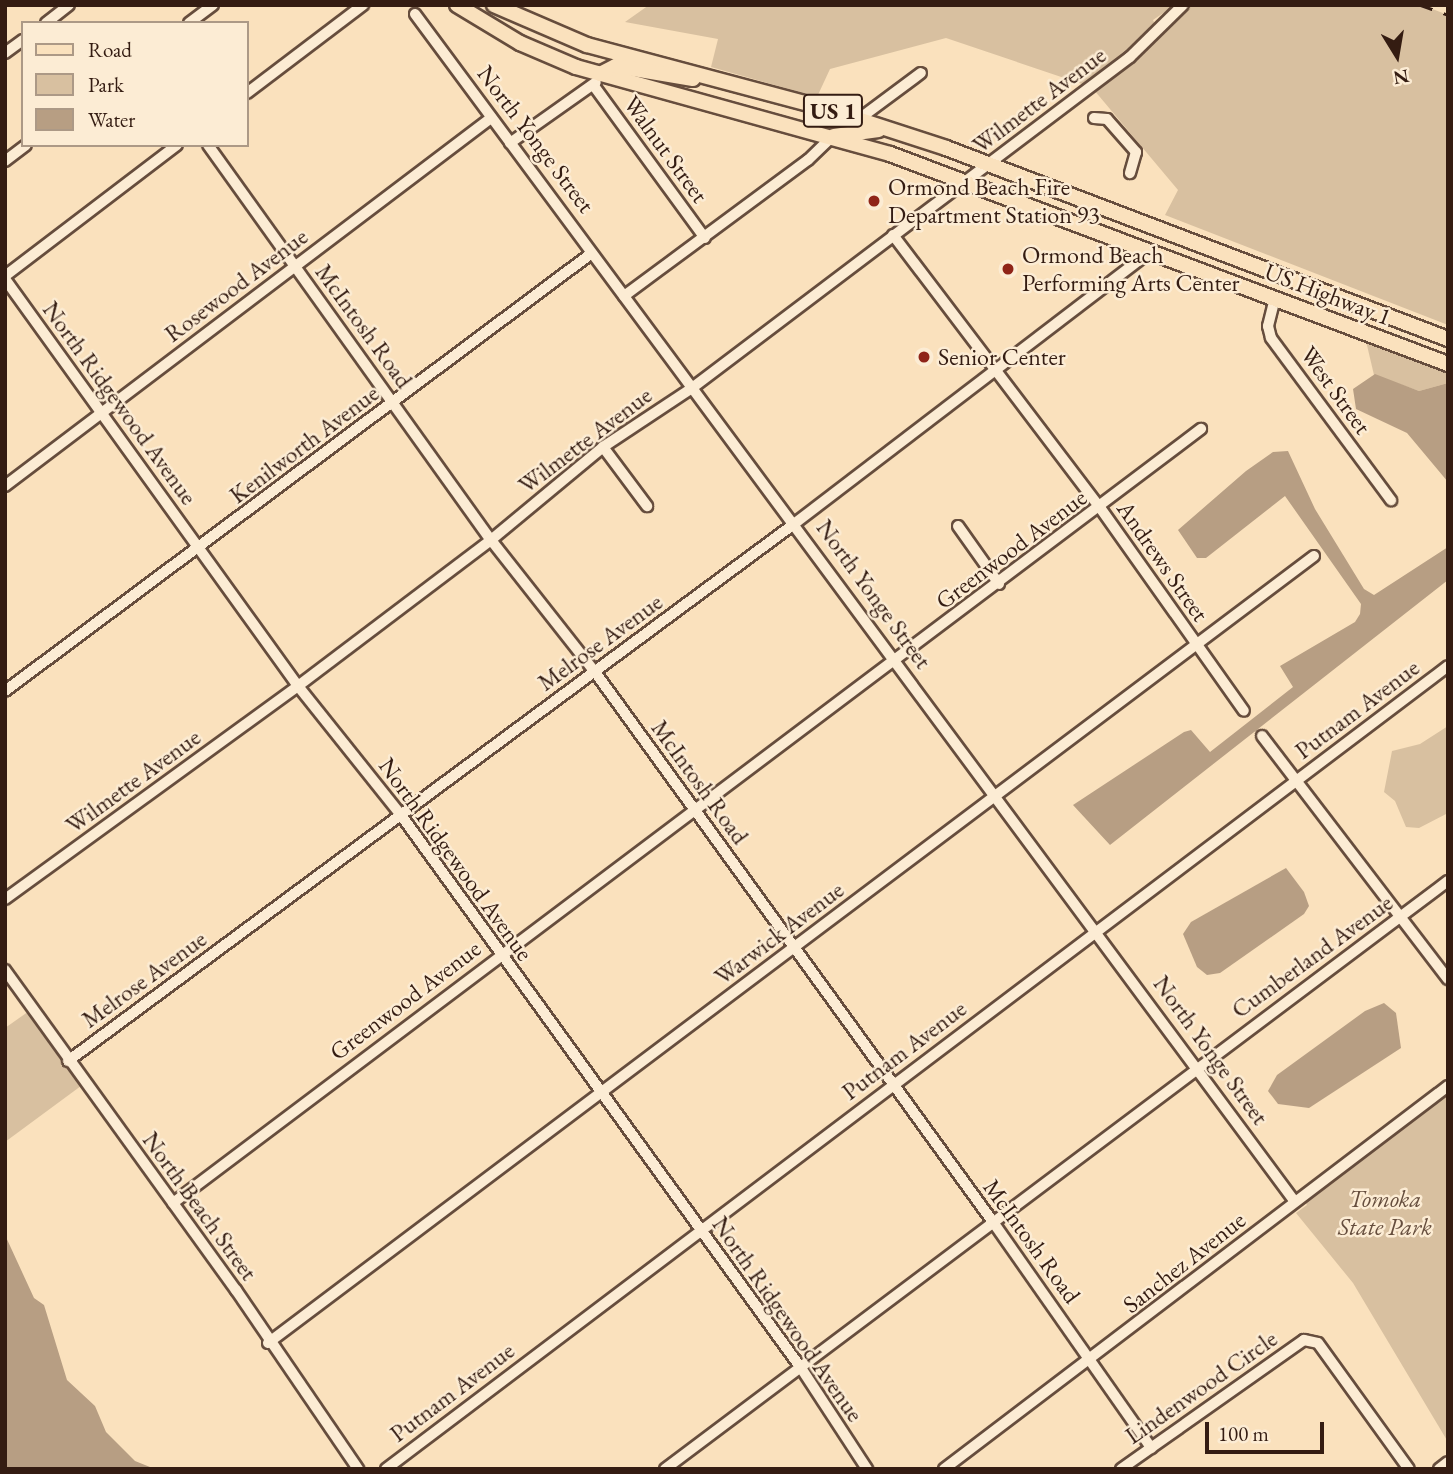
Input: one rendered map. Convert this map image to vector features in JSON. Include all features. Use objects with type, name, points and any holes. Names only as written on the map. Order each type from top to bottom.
[{"type":"main road","name":"North Yonge Street","points":[[457,5],[597,80],[675,93]]},
{"type":"main road","name":"US 1","points":[[494,5],[535,26],[607,51]]},
{"type":"main road","points":[[548,56],[588,63],[607,51]]},
{"type":"main road","name":"US Highway 1","points":[[607,51],[719,79],[859,119],[988,163],[1448,339]]},
{"type":"main road","points":[[597,80],[616,66],[674,78],[719,79]]},
{"type":"main road","name":"US Highway 1","points":[[675,93],[833,136],[966,180],[1448,364]]},
{"type":"main road","points":[[805,128],[834,127],[859,119]]},
{"type":"main road","points":[[833,136],[891,130]]},
{"type":"main road","points":[[1151,251],[1166,240],[1190,240]]},
{"type":"street","points":[[49,21],[69,5]]},
{"type":"street","points":[[193,21],[213,5]]},
{"type":"street","points":[[248,92],[363,5]]},
{"type":"street","name":"Wilmette Avenue","points":[[5,900],[298,686],[491,540],[603,447],[692,388],[1130,57],[1183,5]]},
{"type":"street","name":"North Yonge Street","points":[[415,14],[1295,1202]]},
{"type":"street","points":[[5,54],[21,42]]},
{"type":"street","points":[[859,119],[921,73]]},
{"type":"street","points":[[510,143],[597,80]]},
{"type":"street","name":"Walnut Street","points":[[597,80],[705,238]]},
{"type":"street","name":"Rosewood Avenue","points":[[5,486],[491,118]]},
{"type":"street","points":[[1094,118],[1107,119],[1136,152],[1130,173]]},
{"type":"street","points":[[624,296],[705,238],[833,136]]},
{"type":"street","points":[[5,161],[23,147]]},
{"type":"street","points":[[5,277],[174,147]]},
{"type":"street","name":"McIntosh Road","points":[[209,147],[491,540],[595,672],[993,1222],[1151,1448]]},
{"type":"street","name":"Andrews Street","points":[[893,235],[995,373],[1101,509],[1244,711]]},
{"type":"street","name":"Melrose Avenue","points":[[68,1061],[794,524],[995,373],[1151,251]]},
{"type":"street","name":"Kenilworth Avenue","points":[[5,691],[200,549],[592,254]]},
{"type":"street","name":"North Ridgewood Avenue","points":[[5,277],[298,686],[401,815],[801,1368],[867,1469]]},
{"type":"street","name":"West Street","points":[[1275,298],[1268,326],[1271,338],[1391,500]]},
{"type":"street","name":"Greenwood Avenue","points":[[173,1203],[500,955],[1101,509],[1201,429]]},
{"type":"street","points":[[603,447],[647,506]]},
{"type":"street","points":[[958,526],[999,584]]},
{"type":"street","name":"Warwick Avenue","points":[[268,1343],[1197,647],[1314,556]]},
{"type":"street","name":"Putnam Avenue","points":[[386,1469],[1448,666]]},
{"type":"street","points":[[1262,736],[1448,979]]},
{"type":"street","name":"Cumberland Avenue","points":[[665,1469],[1196,1067],[1448,881]]},
{"type":"street","name":"North Beach Street","points":[[5,970],[68,1061],[173,1203],[358,1469]]},
{"type":"street","name":"Sanchez Avenue","points":[[944,1469],[1091,1360],[1448,1086]]},
{"type":"street","name":"Lindenwood Circle","points":[[1121,1469],[1304,1340],[1318,1343],[1409,1469]]},
{"type":"street","points":[[1439,1469],[1448,1462]]},
{"type":"green space","points":[[649,5],[1175,5],[1153,20],[1157,28],[1085,85],[946,38],[830,69],[817,97],[711,67],[718,39],[625,22]]},
{"type":"green space","points":[[1188,5],[1422,5],[1448,15],[1448,325],[1165,215],[1178,190],[1094,90],[1162,35]]},
{"type":"green space","points":[[1366,341],[1448,372],[1448,383],[1419,391],[1374,375]]},
{"type":"green space","points":[[1448,726],[1448,813],[1419,828],[1406,827],[1395,801],[1384,792],[1392,751],[1420,744]]},
{"type":"green space","points":[[32,1009],[85,1083],[5,1142],[5,1028]]},
{"type":"green space","name":"Tomoka State Park","points":[[1448,1086],[1448,1442],[1353,1283],[1296,1213],[1307,1205],[1302,1197]]},
{"type":"water","points":[[1375,374],[1419,391],[1448,383],[1448,482],[1407,433],[1356,409],[1353,389]]},
{"type":"water","points":[[1288,451],[1315,509],[1364,589],[1374,595],[1448,547],[1448,580],[1110,845],[1073,805],[1184,732],[1191,730],[1210,752],[1293,687],[1280,666],[1355,622],[1360,614],[1361,604],[1285,496],[1206,558],[1197,558],[1178,530],[1246,471],[1273,452]]},
{"type":"water","points":[[1286,868],[1304,892],[1309,906],[1304,914],[1220,973],[1207,975],[1197,967],[1183,934],[1191,922]]},
{"type":"water","points":[[1384,1003],[1396,1013],[1401,1048],[1309,1108],[1278,1104],[1268,1091],[1277,1075],[1365,1011]]},
{"type":"water","points":[[5,1235],[34,1298],[44,1305],[67,1380],[95,1406],[106,1432],[135,1461],[155,1469],[5,1469]]},
{"type":"railway","points":[[1421,5],[1448,15]]},
{"type":"place","name":"Ormond Beach Fire Department Station 93","points":[[874,201]]},
{"type":"place","name":"Ormond Beach Performing Arts Center","points":[[1008,269]]},
{"type":"place","name":"Senior Center","points":[[924,357]]}]
